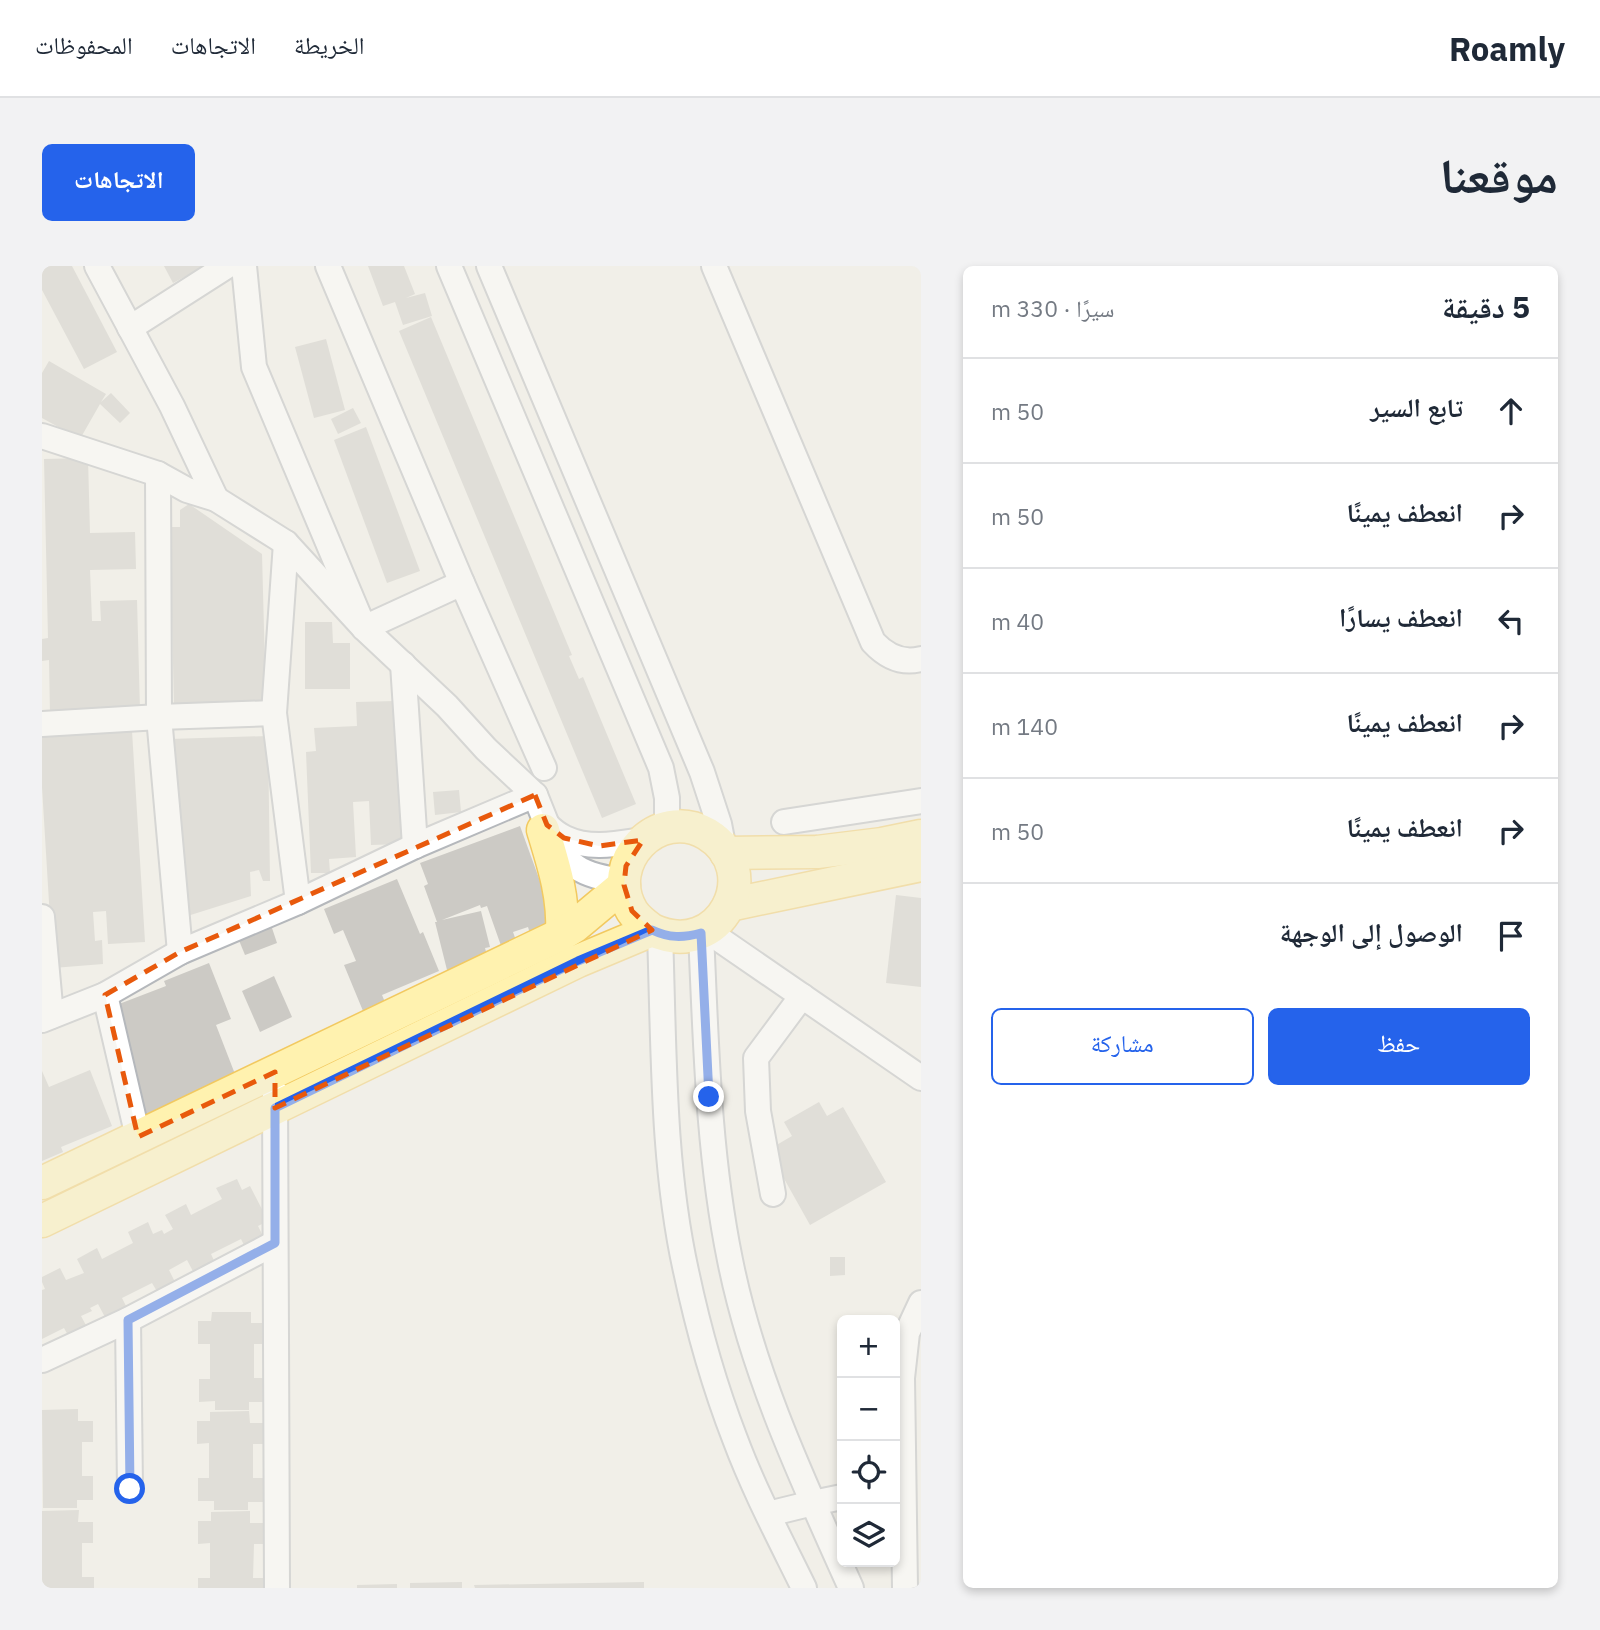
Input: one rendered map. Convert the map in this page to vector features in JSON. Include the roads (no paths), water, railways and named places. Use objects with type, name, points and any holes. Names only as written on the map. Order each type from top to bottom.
[{"type":"main road","points":[[680,827],[692,828],[716,840],[725,851],[732,865],[733,892],[729,905],[715,924],[703,932],[688,937],[673,937],[656,932],[632,911],[624,883],[626,866],[633,852],[655,834],[680,827]]},
{"type":"main road","points":[[545,828],[560,892],[562,934]]},
{"type":"main road","points":[[725,851],[817,852],[921,836]]},
{"type":"main road","points":[[729,905],[921,865]]},
{"type":"main road","points":[[42,1183],[562,934],[624,883]]},
{"type":"main road","points":[[42,1221],[578,961],[656,932]]},
{"type":"street","points":[[97,266],[172,406],[216,499]]},
{"type":"street","points":[[130,328],[228,266]]},
{"type":"street","points":[[244,266],[254,367],[364,628]]},
{"type":"street","points":[[328,266],[462,583],[544,768]]},
{"type":"street","points":[[449,266],[661,768],[667,798],[655,834],[599,846],[564,838],[545,828]]},
{"type":"street","points":[[489,266],[702,772],[725,851]]},
{"type":"street","points":[[714,266],[873,642],[881,651],[896,659],[921,659]]},
{"type":"street","points":[[42,436],[158,474],[187,490],[216,499],[286,543],[364,628],[447,706],[486,749],[535,795],[545,828],[565,859],[595,876],[624,883]]},
{"type":"street","points":[[158,474],[159,717],[180,952]]},
{"type":"street","points":[[286,543],[274,713],[298,902]]},
{"type":"street","points":[[364,628],[462,583]]},
{"type":"street","points":[[403,664],[415,846]]},
{"type":"street","points":[[42,724],[274,713]]},
{"type":"street","points":[[42,917],[46,1018],[105,995],[180,952],[535,795]]},
{"type":"street","points":[[784,822],[921,801]]},
{"type":"street","points":[[656,932],[671,1181],[685,1269],[707,1356],[735,1440],[804,1588]]},
{"type":"street","points":[[703,932],[921,1078]]},
{"type":"street","points":[[703,932],[711,1124],[716,1180],[730,1261],[755,1355],[778,1420],[851,1588]]},
{"type":"street","points":[[105,995],[138,1137]]},
{"type":"street","points":[[773,1194],[758,1111],[756,1058],[802,996]]},
{"type":"street","points":[[275,1072],[277,1588]]},
{"type":"street","points":[[42,1360],[128,1320],[275,1243]]},
{"type":"street","points":[[905,1588],[906,1489],[902,1378],[906,1333],[921,1303]]},
{"type":"street","points":[[128,1320],[130,1489]]},
{"type":"street","points":[[768,1514],[837,1498]]}]
